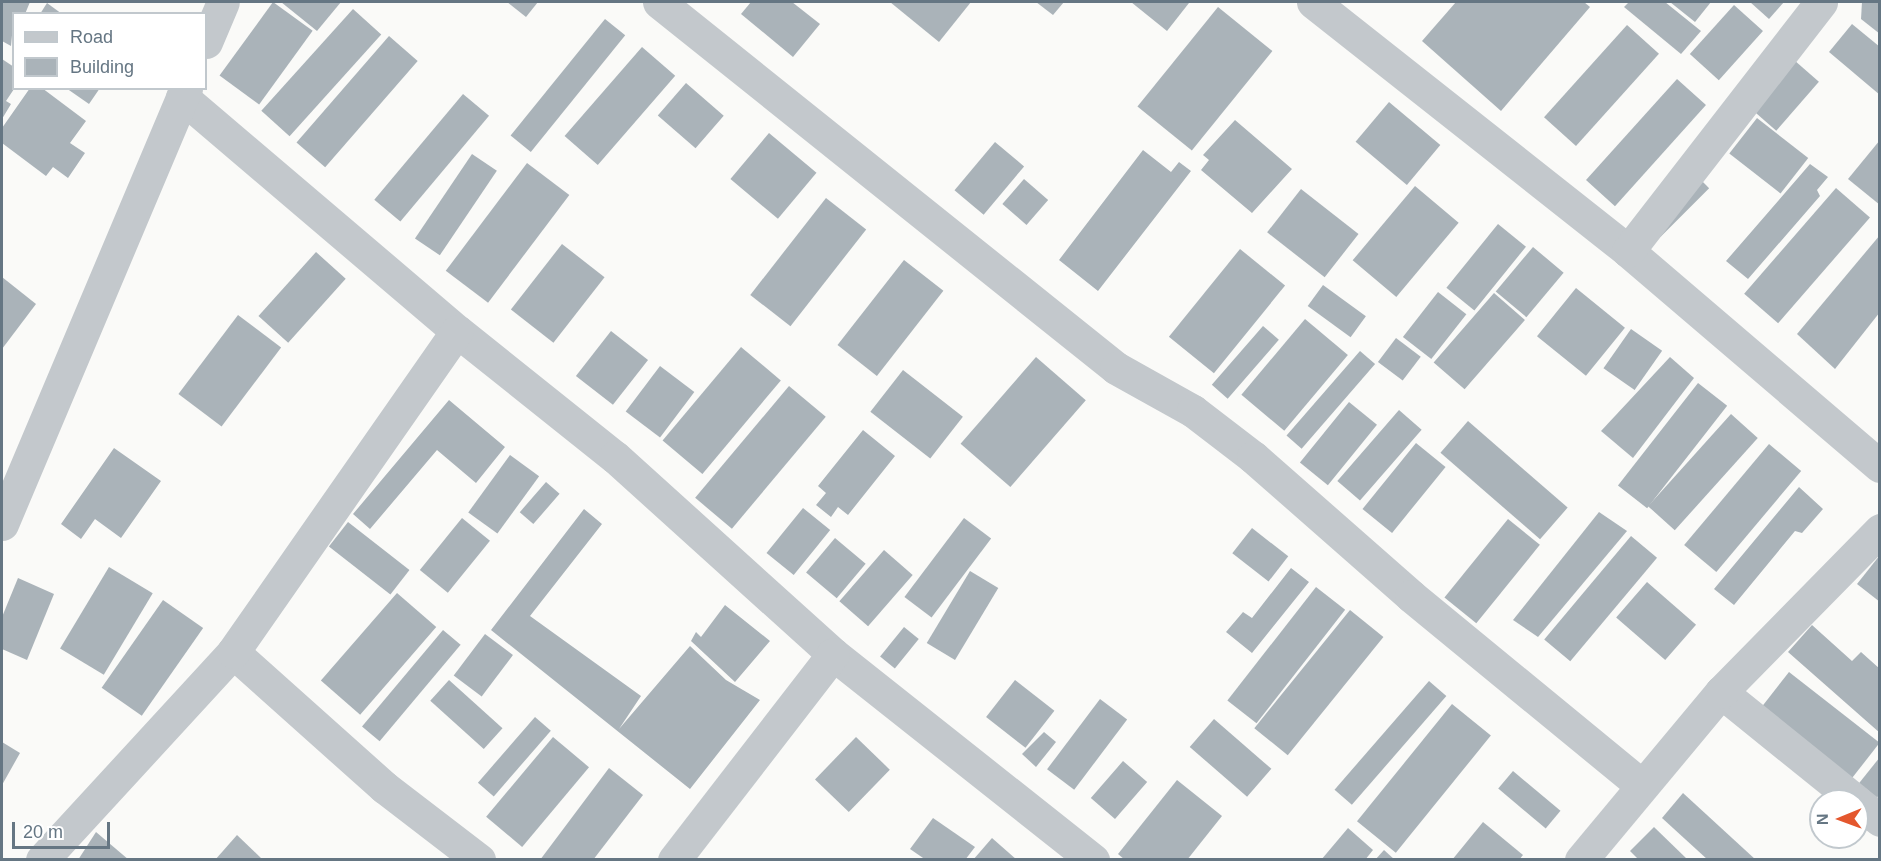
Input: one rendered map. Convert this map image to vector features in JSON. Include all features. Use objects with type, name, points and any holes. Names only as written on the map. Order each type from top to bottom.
[{"type":"street","points":[[207,40],[223,2]]},
{"type":"street","points":[[659,2],[1098,354],[1193,411],[1253,457],[1411,596],[1642,786]]},
{"type":"street","points":[[1313,2],[1628,251],[1880,466]]},
{"type":"street","points":[[1628,251],[1821,2]]},
{"type":"street","points":[[2,524],[184,93],[457,331],[615,457],[833,654],[1093,860]]},
{"type":"street","points":[[42,860],[233,652],[457,331]]},
{"type":"street","points":[[1581,860],[1721,692],[1880,530]]},
{"type":"street","points":[[233,652],[384,787],[479,860]]},
{"type":"street","points":[[674,860],[833,654]]},
{"type":"street","points":[[1721,692],[1842,789]]},
{"type":"building","points":[[2,2],[30,2],[26,12],[12,12],[11,46],[2,41]]},
{"type":"building","points":[[273,2],[313,31],[259,104],[220,76]]},
{"type":"building","points":[[281,2],[341,2],[317,31]]},
{"type":"building","points":[[507,2],[538,2],[526,17]]},
{"type":"building","points":[[751,2],[792,2],[820,24],[793,57],[741,14]]},
{"type":"building","points":[[890,2],[971,2],[939,42]]},
{"type":"building","points":[[1036,2],[1064,2],[1053,15]]},
{"type":"building","points":[[1131,2],[1188,2],[1189,3],[1167,31]]},
{"type":"building","points":[[1456,2],[1584,2],[1590,7],[1501,111],[1422,41]]},
{"type":"building","points":[[1629,2],[1665,2],[1701,31],[1681,54],[1624,7]]},
{"type":"building","points":[[1670,2],[1711,2],[1695,22]]},
{"type":"building","points":[[1750,2],[1784,2],[1769,19]]},
{"type":"building","points":[[1862,2],[1880,2],[1880,34],[1861,19]]},
{"type":"building","points":[[47,3],[59,12],[41,12]]},
{"type":"building","points":[[1734,5],[1763,31],[1719,80],[1690,54]]},
{"type":"building","points":[[1218,7],[1272,51],[1192,151],[1137,106]]},
{"type":"building","points":[[353,9],[381,34],[290,136],[261,111]]},
{"type":"building","points":[[605,19],[625,35],[531,152],[511,136]]},
{"type":"building","points":[[1852,24],[1880,47],[1880,95],[1829,52]]},
{"type":"building","points":[[1627,25],[1659,54],[1576,146],[1544,117]]},
{"type":"building","points":[[389,36],[418,61],[325,167],[296,142]]},
{"type":"building","points":[[642,47],[675,76],[598,165],[565,136]]},
{"type":"building","points":[[2,59],[12,66],[13,90],[6,101],[11,104],[2,119]]},
{"type":"building","points":[[1794,60],[1819,82],[1776,131],[1751,109]]},
{"type":"building","points":[[1677,79],[1706,105],[1615,206],[1586,180]]},
{"type":"building","points":[[686,83],[724,116],[696,148],[658,115]]},
{"type":"building","points":[[29,90],[45,90],[86,121],[70,143],[85,153],[68,178],[53,167],[46,176],[2,143],[2,128]]},
{"type":"building","points":[[69,90],[99,90],[89,104]]},
{"type":"building","points":[[463,94],[489,116],[400,222],[374,200]]},
{"type":"building","points":[[1389,102],[1440,145],[1407,185],[1356,142]]},
{"type":"building","points":[[1757,118],[1808,158],[1781,193],[1729,153]]},
{"type":"building","points":[[1235,120],[1292,169],[1252,213],[1201,170],[1209,160],[1203,155]]},
{"type":"building","points":[[769,133],[816,173],[778,219],[730,179]]},
{"type":"building","points":[[1880,140],[1880,205],[1848,179]]},
{"type":"building","points":[[995,142],[1024,166],[984,215],[955,190]]},
{"type":"building","points":[[1143,150],[1171,172],[1179,162],[1191,171],[1098,291],[1059,260]]},
{"type":"building","points":[[472,154],[497,171],[440,255],[415,239]]},
{"type":"building","points":[[527,163],[569,195],[488,303],[446,271]]},
{"type":"building","points":[[1810,164],[1828,177],[1817,190],[1820,196],[1748,279],[1726,261]]},
{"type":"building","points":[[1695,174],[1709,188],[1660,237],[1646,223]]},
{"type":"building","points":[[1024,179],[1048,200],[1027,225],[1002,204]]},
{"type":"building","points":[[1415,186],[1459,223],[1396,297],[1353,260]]},
{"type":"building","points":[[1836,188],[1870,218],[1778,323],[1744,294]]},
{"type":"building","points":[[1301,189],[1359,234],[1325,277],[1267,232]]},
{"type":"building","points":[[826,198],[866,229],[790,326],[750,295]]},
{"type":"building","points":[[1498,224],[1526,247],[1474,310],[1446,288]]},
{"type":"building","points":[[1880,235],[1880,312],[1835,369],[1797,334]]},
{"type":"building","points":[[562,244],[605,277],[553,343],[511,309]]},
{"type":"building","points":[[1533,247],[1564,273],[1526,317],[1496,291]]},
{"type":"building","points":[[1240,249],[1285,286],[1214,373],[1169,337]]},
{"type":"building","points":[[316,252],[346,279],[288,343],[258,316]]},
{"type":"building","points":[[904,260],[943,291],[877,376],[838,345]]},
{"type":"building","points":[[2,277],[36,304],[2,349]]},
{"type":"building","points":[[1323,285],[1366,316],[1351,337],[1308,306]]},
{"type":"building","points":[[1576,288],[1625,328],[1586,376],[1537,336]]},
{"type":"building","points":[[1438,292],[1466,314],[1431,359],[1403,337]]},
{"type":"building","points":[[1494,293],[1525,320],[1465,389],[1434,362]]},
{"type":"building","points":[[238,315],[281,347],[222,427],[178,394]]},
{"type":"building","points":[[1305,319],[1348,355],[1284,431],[1241,395]]},
{"type":"building","points":[[1263,326],[1279,340],[1228,399],[1212,385]]},
{"type":"building","points":[[1631,329],[1662,351],[1635,390],[1603,368]]},
{"type":"building","points":[[611,331],[648,360],[613,405],[576,376]]},
{"type":"building","points":[[1396,338],[1421,357],[1403,381],[1378,362]]},
{"type":"building","points":[[741,347],[781,380],[702,474],[663,440]]},
{"type":"building","points":[[1360,351],[1375,364],[1302,449],[1287,436]]},
{"type":"building","points":[[1036,357],[1086,400],[1010,487],[961,444]]},
{"type":"building","points":[[1670,357],[1694,378],[1633,458],[1601,431]]},
{"type":"building","points":[[660,366],[694,392],[660,437],[626,412]]},
{"type":"building","points":[[903,370],[963,417],[930,459],[870,412]]},
{"type":"building","points":[[1698,383],[1727,406],[1647,508],[1618,485]]},
{"type":"building","points":[[789,386],[826,417],[732,529],[695,498]]},
{"type":"building","points":[[449,400],[505,447],[476,483],[437,450],[370,529],[353,514]]},
{"type":"building","points":[[1349,402],[1377,425],[1328,485],[1300,463]]},
{"type":"building","points":[[1399,410],[1422,430],[1360,501],[1337,481]]},
{"type":"building","points":[[1731,414],[1758,438],[1675,530],[1648,506]]},
{"type":"building","points":[[1468,421],[1568,508],[1540,539],[1440,453]]},
{"type":"building","points":[[863,430],[895,456],[848,515],[838,507],[831,517],[816,505],[826,493],[818,486]]},
{"type":"building","points":[[1416,443],[1446,467],[1392,533],[1363,509]]},
{"type":"building","points":[[1769,444],[1801,471],[1716,572],[1684,545]]},
{"type":"building","points":[[114,448],[161,481],[121,538],[95,519],[81,539],[61,524]]},
{"type":"building","points":[[510,455],[539,476],[497,534],[468,512]]},
{"type":"building","points":[[546,482],[560,494],[533,524],[520,512]]},
{"type":"building","points":[[1799,487],[1823,509],[1802,533],[1795,531],[1734,605],[1714,589]]},
{"type":"building","points":[[803,508],[830,530],[794,575],[766,553]]},
{"type":"building","points":[[584,509],[602,524],[530,616],[641,696],[619,729],[690,646],[726,680],[760,700],[690,789],[491,630]]},
{"type":"building","points":[[1599,512],[1627,531],[1538,637],[1513,620]]},
{"type":"building","points":[[462,518],[490,541],[448,593],[420,570]]},
{"type":"building","points":[[964,518],[991,538],[932,618],[904,597]]},
{"type":"building","points":[[1508,519],[1540,545],[1476,623],[1444,597]]},
{"type":"building","points":[[348,522],[409,570],[390,594],[329,546]]},
{"type":"building","points":[[1252,528],[1288,556],[1269,582],[1232,553]]},
{"type":"building","points":[[1631,536],[1657,558],[1570,661],[1544,639]]},
{"type":"building","points":[[835,538],[866,564],[837,598],[806,572]]},
{"type":"building","points":[[884,550],[913,575],[868,626],[839,601]]},
{"type":"building","points":[[1880,555],[1880,602],[1857,584]]},
{"type":"building","points":[[109,567],[153,593],[104,675],[60,648]]},
{"type":"building","points":[[1291,568],[1309,582],[1252,653],[1226,632],[1243,612],[1252,618]]},
{"type":"building","points":[[970,571],[998,588],[955,660],[927,643]]},
{"type":"building","points":[[18,578],[54,594],[27,660],[2,649],[2,617]]},
{"type":"building","points":[[1647,582],[1696,625],[1665,660],[1616,617]]},
{"type":"building","points":[[1316,587],[1345,610],[1257,723],[1227,700]]},
{"type":"building","points":[[397,593],[436,627],[360,715],[321,681]]},
{"type":"building","points":[[163,600],[203,628],[142,716],[102,688]]},
{"type":"building","points":[[725,605],[770,641],[735,682],[691,641],[696,632],[701,637]]},
{"type":"building","points":[[1350,610],[1383,637],[1288,755],[1254,728]]},
{"type":"building","points":[[1812,625],[1852,661],[1861,652],[1880,669],[1880,733],[1788,652]]},
{"type":"building","points":[[904,627],[919,639],[895,668],[880,657]]},
{"type":"building","points":[[443,630],[461,645],[380,741],[362,727]]},
{"type":"building","points":[[485,634],[513,655],[482,697],[454,676]]},
{"type":"building","points":[[1789,672],[1880,743],[1851,780],[1760,709]]},
{"type":"building","points":[[449,680],[503,728],[484,749],[430,701]]},
{"type":"building","points":[[1015,680],[1054,711],[1025,748],[986,717]]},
{"type":"building","points":[[1429,681],[1446,696],[1352,805],[1335,790]]},
{"type":"building","points":[[1100,699],[1127,719],[1074,790],[1047,769]]},
{"type":"building","points":[[1452,704],[1491,735],[1396,853],[1357,821]]},
{"type":"building","points":[[535,717],[551,731],[494,796],[478,783]]},
{"type":"building","points":[[1214,719],[1271,769],[1247,797],[1190,747]]},
{"type":"building","points":[[1044,732],[1056,742],[1036,767],[1022,754]]},
{"type":"building","points":[[553,737],[589,767],[522,847],[486,817]]},
{"type":"building","points":[[856,737],[890,770],[849,812],[815,779]]},
{"type":"building","points":[[2,742],[20,753],[2,785]]},
{"type":"building","points":[[1880,757],[1880,794],[1874,801],[1869,797],[1869,789],[1856,787]]},
{"type":"building","points":[[1123,761],[1147,782],[1115,819],[1091,798]]},
{"type":"building","points":[[609,768],[643,795],[593,860],[540,860]]},
{"type":"building","points":[[1513,771],[1560,811],[1546,828],[1498,789]]},
{"type":"building","points":[[1177,780],[1222,816],[1187,860],[1125,860],[1118,854]]},
{"type":"building","points":[[1683,793],[1756,860],[1708,860],[1662,818]]},
{"type":"building","points":[[933,818],[975,847],[965,860],[926,860],[910,849]]},
{"type":"building","points":[[1483,822],[1523,855],[1519,860],[1452,860]]},
{"type":"building","points":[[1654,827],[1688,860],[1639,860],[1630,851]]},
{"type":"building","points":[[1348,828],[1373,850],[1365,860],[1321,860]]},
{"type":"building","points":[[96,832],[129,860],[78,860]]},
{"type":"building","points":[[237,835],[263,860],[215,860]]},
{"type":"building","points":[[992,838],[1017,860],[973,860]]},
{"type":"building","points":[[1384,850],[1395,860],[1375,860]]}]
